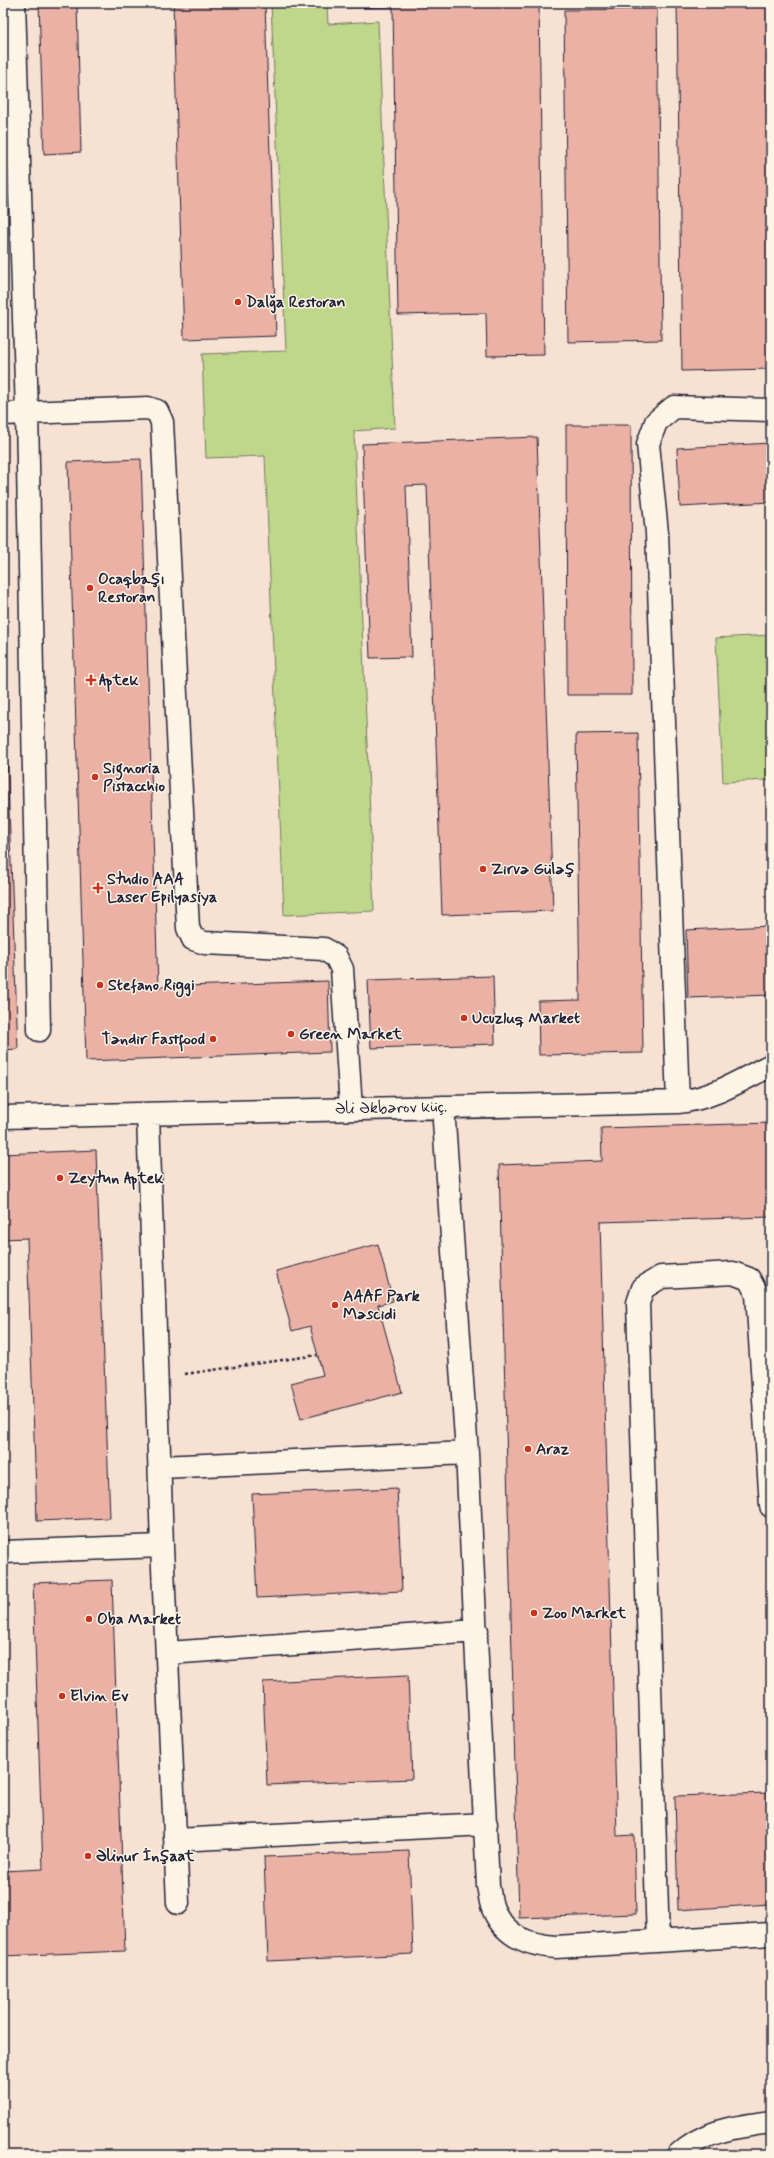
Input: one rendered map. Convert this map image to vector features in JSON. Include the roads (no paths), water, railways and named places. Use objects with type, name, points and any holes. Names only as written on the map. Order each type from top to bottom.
[{"type":"street","points":[[14,3],[27,413],[39,1030]]},
{"type":"street","points":[[678,1102],[657,533],[648,444],[656,422],[674,407],[771,410]]},
{"type":"street","points":[[3,414],[148,408],[157,411],[162,422],[188,928],[193,939],[205,943],[324,948],[336,957],[342,969],[351,1109]]},
{"type":"street","name":"Əli Əkbərov küç.","points":[[3,1117],[695,1101],[718,1092],[771,1065]]},
{"type":"street","points":[[443,1107],[467,1453],[477,1631],[488,1886],[493,1910],[503,1926],[517,1938],[536,1946],[556,1947],[771,1934]]},
{"type":"street","points":[[148,1114],[162,1546],[168,1653],[178,1903]]},
{"type":"street","points":[[658,1941],[638,1303],[643,1288],[661,1277],[733,1273],[749,1279],[757,1294],[771,1506]]},
{"type":"street","points":[[160,1467],[467,1453]]},
{"type":"street","points":[[3,1552],[162,1546]]},
{"type":"street","points":[[168,1653],[477,1631]]},
{"type":"street","points":[[176,1840],[486,1824]]},
{"type":"street","points":[[678,2155],[707,2135],[724,2129],[771,2122]]},
{"type":"place","name":"Dalğa Restoran","points":[[238,302]]},
{"type":"place","name":"Ocaqbaşı Restoran","points":[[90,588]]},
{"type":"place","name":"Aptek","points":[[91,680]]},
{"type":"place","name":"Signoria Pistacchio","points":[[95,777]]},
{"type":"place","name":"Zirvə Güləş","points":[[483,869]]},
{"type":"place","name":"Studio AAA Laser Epilyasiya","points":[[98,888]]},
{"type":"place","name":"Stefano Riggi","points":[[100,985]]},
{"type":"place","name":"Ucuzluq Market","points":[[464,1018]]},
{"type":"place","name":"Green Market","points":[[291,1034]]},
{"type":"place","name":"Təndir Fastfood","points":[[213,1039]]},
{"type":"place","name":"Zeytun Aptek","points":[[60,1178]]},
{"type":"place","name":"AAAF Park Məscidi","points":[[335,1305]]},
{"type":"place","name":"Araz","points":[[528,1449]]},
{"type":"place","name":"Zoo Market","points":[[534,1613]]},
{"type":"place","name":"Oba Market","points":[[89,1619]]},
{"type":"place","name":"Elvin Ev","points":[[62,1696]]},
{"type":"place","name":"Əlinur İnşaat","points":[[88,1856]]}]
